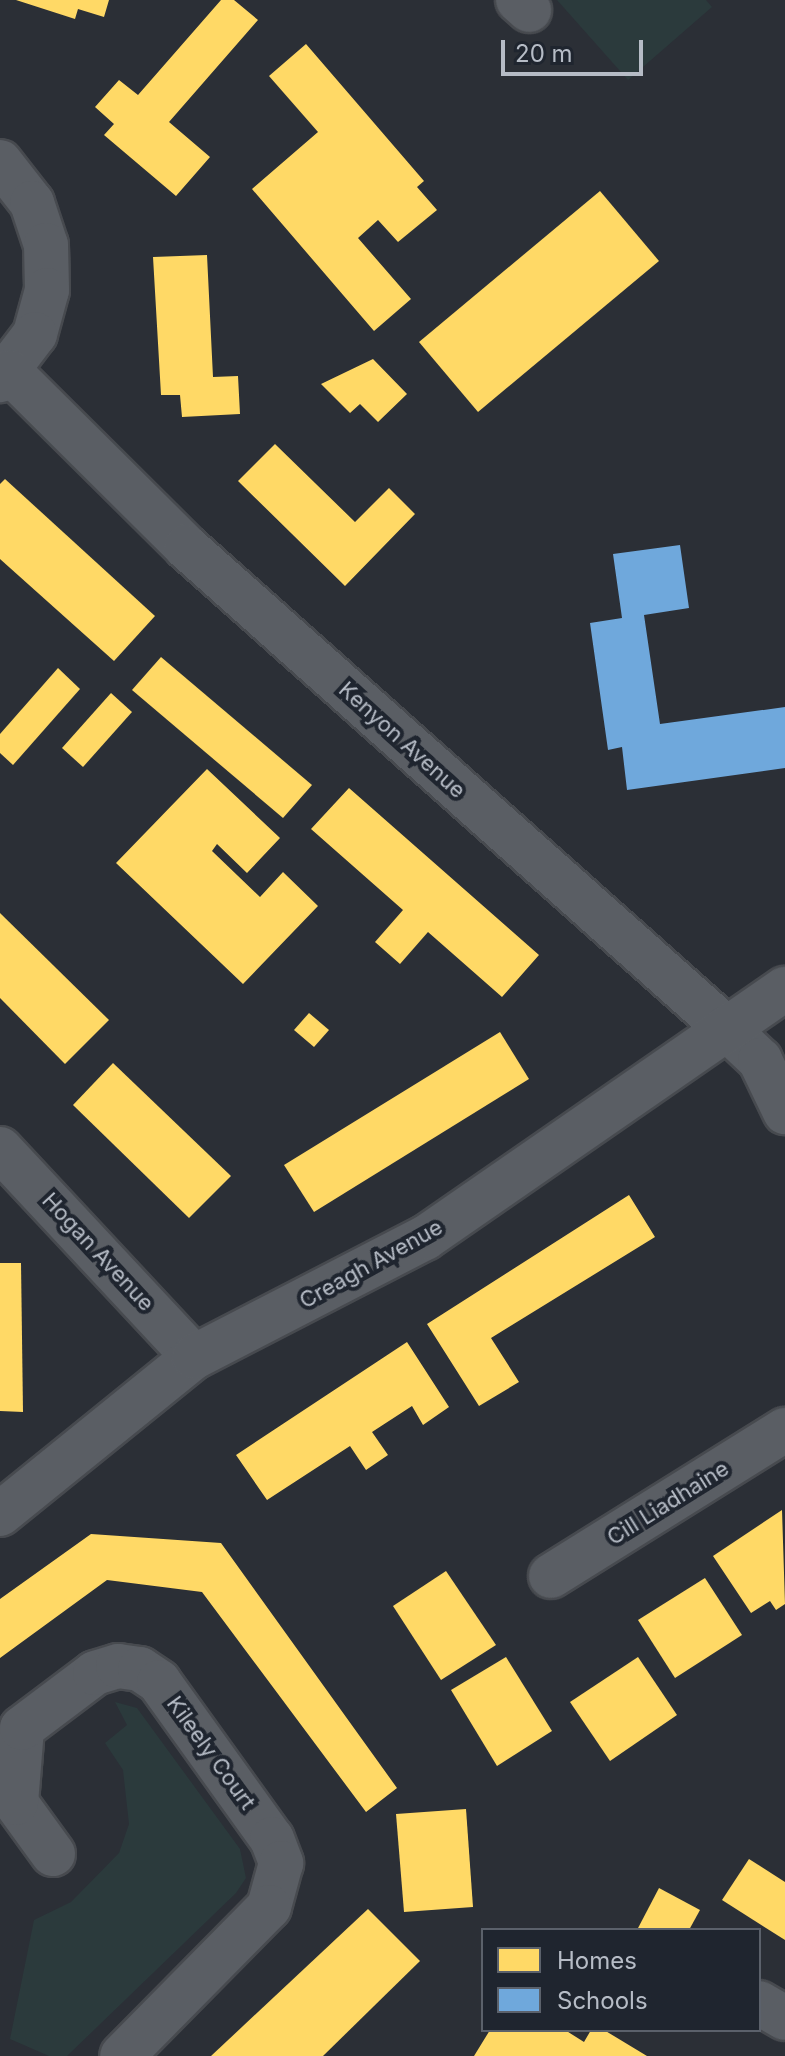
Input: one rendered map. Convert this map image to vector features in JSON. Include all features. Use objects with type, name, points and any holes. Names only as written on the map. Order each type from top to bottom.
[{"type":"street","points":[[0,162],[32,203],[46,245],[47,290],[35,334],[5,376]]},
{"type":"street","name":"Kenyon Avenue","points":[[5,376],[186,547],[760,1060],[785,1112]]},
{"type":"street","name":"Creagh Avenue","points":[[0,1514],[194,1357],[425,1238],[785,989]]},
{"type":"street","name":"Hogan Avenue","points":[[0,1149],[194,1357]]},
{"type":"street","name":"Cill Liadhaine","points":[[551,1576],[785,1430]]},
{"type":"street","name":"Kileely Court","points":[[53,1854],[16,1803],[22,1728],[95,1673],[118,1666],[140,1669],[159,1682],[272,1839],[281,1863],[269,1907],[122,2056]]},
{"type":"street","points":[[761,2004],[785,2018]]},
{"type":"shaded area","points":[[557,0],[706,0],[712,7],[628,80]]},
{"type":"shaded area","points":[[115,1702],[137,1708],[240,1849],[246,1878],[236,1893],[67,2056],[49,2056],[10,2039],[34,1920],[71,1902],[119,1853],[129,1824],[123,1770],[105,1743],[127,1725]]},
{"type":"building: Homes","points":[[16,0],[109,0],[104,17],[78,9],[75,19]]},
{"type":"building: Homes","points":[[221,0],[234,0],[258,20],[169,122],[210,157],[176,196],[104,135],[114,124],[95,107],[119,80],[138,95]]},
{"type":"building: Homes","points":[[306,44],[424,181],[417,187],[437,210],[398,242],[378,220],[358,238],[411,299],[374,331],[252,189],[318,132],[269,76]]},
{"type":"building: Homes","points":[[600,191],[659,261],[478,412],[419,342]]},
{"type":"building: Homes","points":[[207,255],[213,377],[238,376],[240,414],[182,417],[180,395],[161,395],[153,257]]},
{"type":"building: Homes","points":[[373,359],[407,394],[378,422],[360,404],[350,413],[321,384]]},
{"type":"building: Homes","points":[[275,444],[355,522],[389,488],[415,514],[345,586],[238,481]]},
{"type":"building: Homes","points":[[5,479],[155,616],[114,661],[0,559],[0,484]]},
{"type":"building: Homes","points":[[161,657],[312,785],[283,818],[132,690]]},
{"type":"building: Homes","points":[[58,668],[80,689],[13,765],[0,753],[0,734]]},
{"type":"building: Homes","points":[[111,693],[132,712],[83,767],[62,748]]},
{"type":"building: Homes","points":[[207,769],[280,838],[247,873],[217,844],[212,851],[260,897],[283,872],[318,906],[243,984],[116,863]]},
{"type":"building: Homes","points":[[349,788],[539,955],[502,997],[428,932],[400,964],[375,942],[403,910],[311,829]]},
{"type":"building: Homes","points":[[0,913],[109,1020],[65,1064],[0,998]]},
{"type":"building: Homes","points":[[309,1013],[329,1030],[314,1047],[294,1030]]},
{"type":"building: Homes","points":[[500,1032],[529,1079],[314,1212],[284,1165]]},
{"type":"building: Homes","points":[[113,1063],[231,1176],[189,1218],[73,1105]]},
{"type":"building: Homes","points":[[629,1195],[655,1237],[491,1338],[519,1382],[479,1406],[427,1324]]},
{"type":"building: Homes","points":[[0,1263],[21,1263],[23,1412],[0,1411]]},
{"type":"building: Homes","points":[[407,1342],[449,1407],[423,1425],[412,1406],[372,1432],[388,1455],[366,1470],[350,1446],[267,1500],[236,1455]]},
{"type":"building: Homes","points":[[782,1510],[785,1604],[776,1610],[770,1601],[751,1613],[713,1556]]},
{"type":"building: Homes","points":[[91,1534],[221,1543],[397,1788],[366,1812],[202,1592],[107,1580],[0,1658],[0,1599]]},
{"type":"building: Homes","points":[[446,1571],[496,1645],[441,1680],[393,1606]]},
{"type":"building: Homes","points":[[705,1578],[742,1635],[675,1678],[638,1620]]},
{"type":"building: Homes","points":[[506,1657],[552,1731],[497,1766],[451,1690]]},
{"type":"building: Homes","points":[[638,1657],[677,1715],[610,1761],[570,1702]]},
{"type":"building: Homes","points":[[466,1809],[473,1907],[404,1912],[396,1814]]},
{"type":"building: Homes","points":[[749,1859],[785,1882],[785,1940],[722,1900]]},
{"type":"building: Homes","points":[[659,1888],[700,1910],[690,1928],[638,1928]]},
{"type":"building: Homes","points":[[368,1909],[420,1961],[323,2056],[211,2056]]},
{"type":"building: Homes","points":[[489,2032],[568,2032],[584,2042],[590,2032],[607,2032],[647,2056],[474,2056]]},
{"type":"building: Schools","points":[[680,545],[689,608],[644,615],[660,724],[785,707],[785,768],[627,790],[622,747],[608,750],[590,623],[622,618],[613,554]]}]
